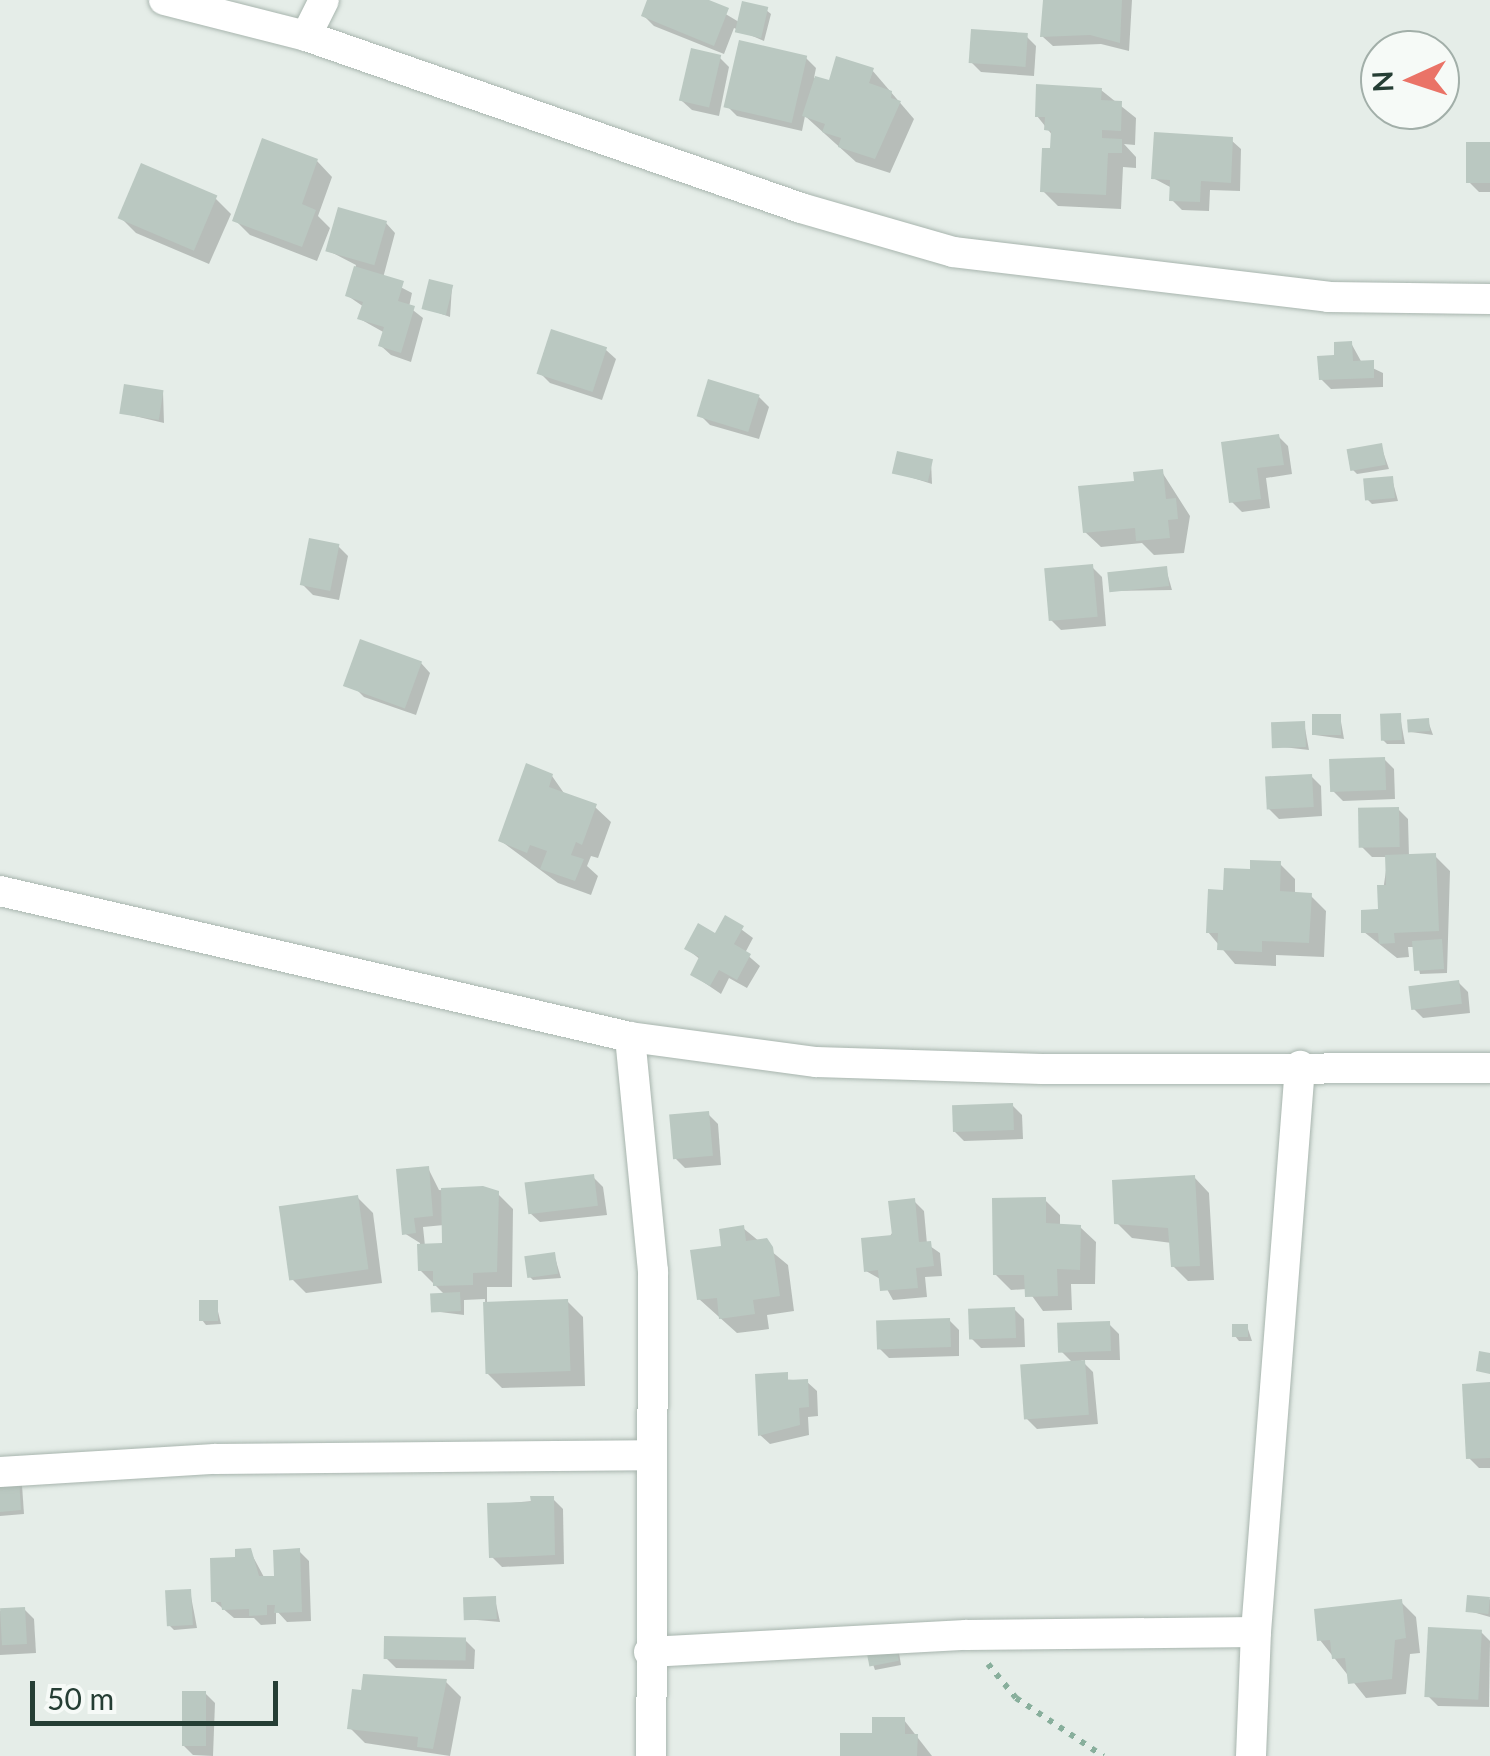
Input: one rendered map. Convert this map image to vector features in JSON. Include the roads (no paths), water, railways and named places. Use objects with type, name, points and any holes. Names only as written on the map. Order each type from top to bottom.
[{"type":"street","points":[[164,0],[306,36],[800,208],[953,252],[1328,297],[1490,300]]},
{"type":"street","points":[[306,36],[324,0]]},
{"type":"street","points":[[0,891],[630,1037],[816,1062],[1042,1070],[1490,1068]]},
{"type":"street","points":[[630,1037],[654,1271],[648,1454],[651,1756]]},
{"type":"street","points":[[1251,1756],[1256,1632],[1300,1066]]},
{"type":"street","points":[[0,1472],[216,1458],[648,1454]]},
{"type":"street","points":[[649,1652],[966,1635],[1256,1632]]}]
